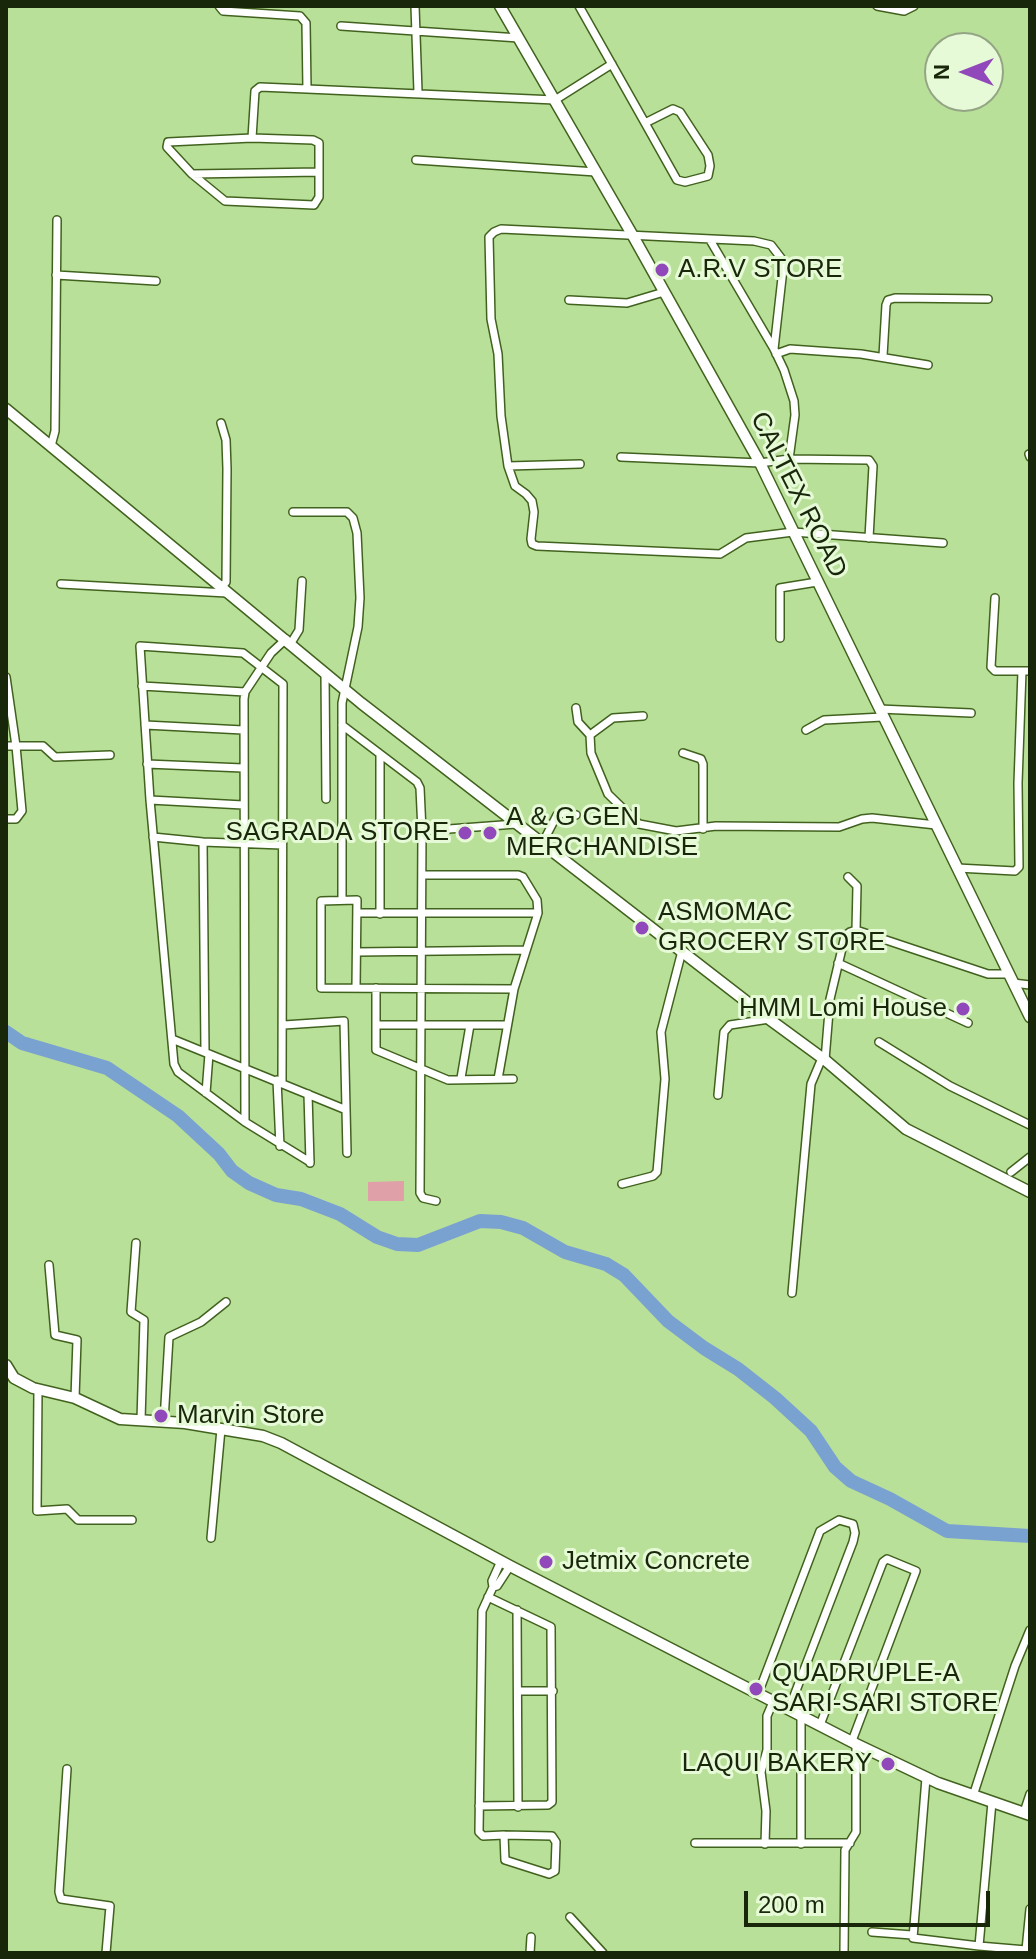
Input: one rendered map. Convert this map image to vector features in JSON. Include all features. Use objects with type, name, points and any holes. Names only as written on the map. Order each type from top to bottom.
[{"type":"street","points":[[219,6],[223,11],[304,18],[307,89]]},
{"type":"street","points":[[415,6],[418,92]]},
{"type":"street","name":"CALTEX ROAD","points":[[500,6],[760,463],[1030,1017]]},
{"type":"street","points":[[579,6],[677,180],[685,182],[708,176],[708,155],[680,112],[673,109],[645,123]]},
{"type":"street","points":[[877,6],[904,11],[914,6]]},
{"type":"street","points":[[341,26],[519,38]]},
{"type":"street","points":[[252,138],[255,91],[260,87],[555,100],[612,64]]},
{"type":"street","points":[[252,138],[319,143],[319,197],[314,205],[232,202],[219,197],[167,147],[168,142],[252,138]]},
{"type":"street","points":[[416,160],[596,172]]},
{"type":"street","points":[[192,174],[319,172]]},
{"type":"street","points":[[51,446],[55,431],[57,220]]},
{"type":"street","points":[[775,351],[781,304],[781,258],[771,245],[763,242],[501,229],[489,237],[491,319],[498,354],[501,416],[508,466],[515,486],[532,501],[532,544],[720,554],[746,538],[793,532],[943,543]]},
{"type":"street","points":[[710,240],[775,351],[794,401],[789,459]]},
{"type":"street","points":[[56,275],[156,281]]},
{"type":"street","points":[[569,300],[627,303],[664,292]]},
{"type":"street","points":[[883,356],[888,300],[988,299]]},
{"type":"street","points":[[775,351],[790,349],[883,356],[928,365]]},
{"type":"street","points":[[6,409],[344,688],[823,1059],[906,1129],[1030,1192]]},
{"type":"street","points":[[221,423],[226,440],[227,469],[224,591]]},
{"type":"street","points":[[621,457],[760,463],[789,459],[856,459],[871,462],[869,538]]},
{"type":"street","points":[[508,466],[580,464]]},
{"type":"street","points":[[293,512],[347,512],[353,518],[360,598],[358,627],[344,688],[342,900]]},
{"type":"street","points":[[245,1122],[245,692],[277,645],[288,641],[299,630],[302,581]]},
{"type":"street","points":[[780,638],[780,588],[817,582]]},
{"type":"street","points":[[61,584],[224,591]]},
{"type":"street","points":[[957,868],[1015,871],[1019,867],[1018,783],[1026,671],[995,671],[991,667],[995,598]]},
{"type":"street","points":[[280,1146],[284,1025],[283,684],[243,653],[140,646],[147,764],[174,1064],[178,1072],[245,1122],[280,1146],[310,1164],[308,1094]]},
{"type":"street","points":[[325,672],[326,799]]},
{"type":"street","points":[[6,677],[22,811],[16,819],[6,819]]},
{"type":"street","points":[[142,686],[245,692]]},
{"type":"street","points":[[576,708],[578,722],[590,735],[591,753],[608,794],[639,824],[676,831],[716,826],[839,827],[872,818],[936,825]]},
{"type":"street","points":[[806,730],[824,720],[881,713],[971,713]]},
{"type":"street","points":[[590,735],[613,718],[643,716]]},
{"type":"street","points":[[145,725],[243,730]]},
{"type":"street","points":[[342,725],[417,782],[421,793],[420,1193],[423,1198],[436,1201]]},
{"type":"street","points":[[6,746],[43,746],[55,757],[110,755]]},
{"type":"street","points":[[683,753],[701,759],[703,764],[703,829]]},
{"type":"street","points":[[380,756],[380,914]]},
{"type":"street","points":[[147,764],[243,768]]},
{"type":"street","points":[[150,800],[243,805]]},
{"type":"street","points":[[542,844],[557,815],[576,815]]},
{"type":"street","points":[[422,831],[516,824]]},
{"type":"street","points":[[153,837],[282,845]]},
{"type":"street","points":[[203,842],[206,1093]]},
{"type":"street","points":[[422,875],[518,875],[523,877],[537,900],[538,913],[514,989],[498,1079]]},
{"type":"street","points":[[848,877],[857,886],[856,930]]},
{"type":"street","points":[[356,988],[357,900],[321,901],[321,988],[514,989]]},
{"type":"street","points":[[357,913],[538,913]]},
{"type":"street","points":[[792,1293],[811,1084],[823,1059],[830,999],[845,936],[856,930],[1030,985]]},
{"type":"street","points":[[357,952],[525,950]]},
{"type":"street","points":[[622,1184],[653,1176],[657,1172],[666,1067],[661,1032],[682,951]]},
{"type":"street","points":[[838,963],[968,1023]]},
{"type":"street","points":[[376,988],[376,1050],[448,1080],[513,1079]]},
{"type":"street","points":[[718,1095],[724,1032],[730,1025],[769,1019]]},
{"type":"street","points":[[284,1025],[344,1021],[347,1153]]},
{"type":"street","points":[[376,1025],[507,1025]]},
{"type":"street","points":[[461,1078],[470,1025]]},
{"type":"street","points":[[172,1039],[344,1109]]},
{"type":"street","points":[[879,1042],[950,1086],[1030,1125]]},
{"type":"street","points":[[1011,1172],[1030,1157]]},
{"type":"street","points":[[136,1243],[131,1312],[144,1320],[141,1420]]},
{"type":"street","points":[[49,1265],[55,1335],[77,1340],[75,1398]]},
{"type":"street","points":[[164,1421],[169,1337],[201,1322],[226,1302]]},
{"type":"street","points":[[6,1365],[14,1378],[38,1389],[75,1398],[120,1419],[221,1429],[263,1436],[281,1443],[505,1564],[926,1778],[1027,1813],[1030,1794]]},
{"type":"street","points":[[38,1389],[37,1511],[67,1509],[78,1520],[132,1520]]},
{"type":"street","points":[[211,1538],[221,1429]]},
{"type":"street","points":[[758,1694],[820,1531],[839,1520],[853,1524],[853,1542],[789,1709]]},
{"type":"street","points":[[820,1725],[883,1562],[887,1559],[916,1571],[854,1742],[856,1832],[845,1850],[844,1953]]},
{"type":"street","points":[[504,1835],[505,1860],[549,1874],[555,1871],[555,1838],[504,1835],[480,1834],[482,1611],[493,1587],[497,1586],[505,1564]]},
{"type":"street","points":[[479,1806],[518,1807],[552,1802],[551,1627],[488,1597]]},
{"type":"street","points":[[517,1610],[518,1807]]},
{"type":"street","points":[[973,1796],[1015,1666],[1030,1630]]},
{"type":"street","points":[[518,1691],[553,1691]]},
{"type":"street","points":[[765,1844],[766,1811],[761,1772],[767,1750],[767,1716],[773,1702]]},
{"type":"street","points":[[801,1715],[801,1844]]},
{"type":"street","points":[[67,1769],[59,1892],[61,1899],[110,1906],[106,1953]]},
{"type":"street","points":[[912,1935],[926,1778]]},
{"type":"street","points":[[979,1946],[992,1802]]},
{"type":"street","points":[[695,1843],[850,1843]]},
{"type":"street","points":[[872,1932],[1027,1951],[1030,1909]]},
{"type":"street","points":[[570,1917],[603,1953]]},
{"type":"street","points":[[530,1953],[531,1937]]},
{"type":"shaded area","points":[[404,1181],[404,1201],[368,1201],[368,1182]]},
{"type":"waterway","points":[[6,1032],[22,1043],[107,1068],[178,1116],[219,1154],[232,1171],[249,1183],[276,1195],[301,1199],[340,1214],[377,1237],[397,1244],[418,1245],[480,1221],[501,1222],[523,1228],[565,1252],[606,1264],[624,1275],[668,1321],[775,1398],[811,1431],[835,1467],[851,1481],[947,1531],[1030,1536]]},
{"type":"place","name":"A.R.V STORE","points":[[662,270]]},
{"type":"place","name":"SAGRADA STORE","points":[[465,833]]},
{"type":"place","name":"A & G GEN MERCHANDISE","points":[[490,833]]},
{"type":"place","name":"ASMOMAC GROCERY STORE","points":[[642,928]]},
{"type":"place","name":"HMM Lomi House","points":[[963,1009]]},
{"type":"place","name":"Marvin Store","points":[[161,1416]]},
{"type":"place","name":"Jetmix Concrete","points":[[546,1562]]},
{"type":"place","name":"QUADRUPLE-A SARI-SARI STORE","points":[[756,1689]]},
{"type":"place","name":"LAQUI BAKERY","points":[[888,1764]]}]
